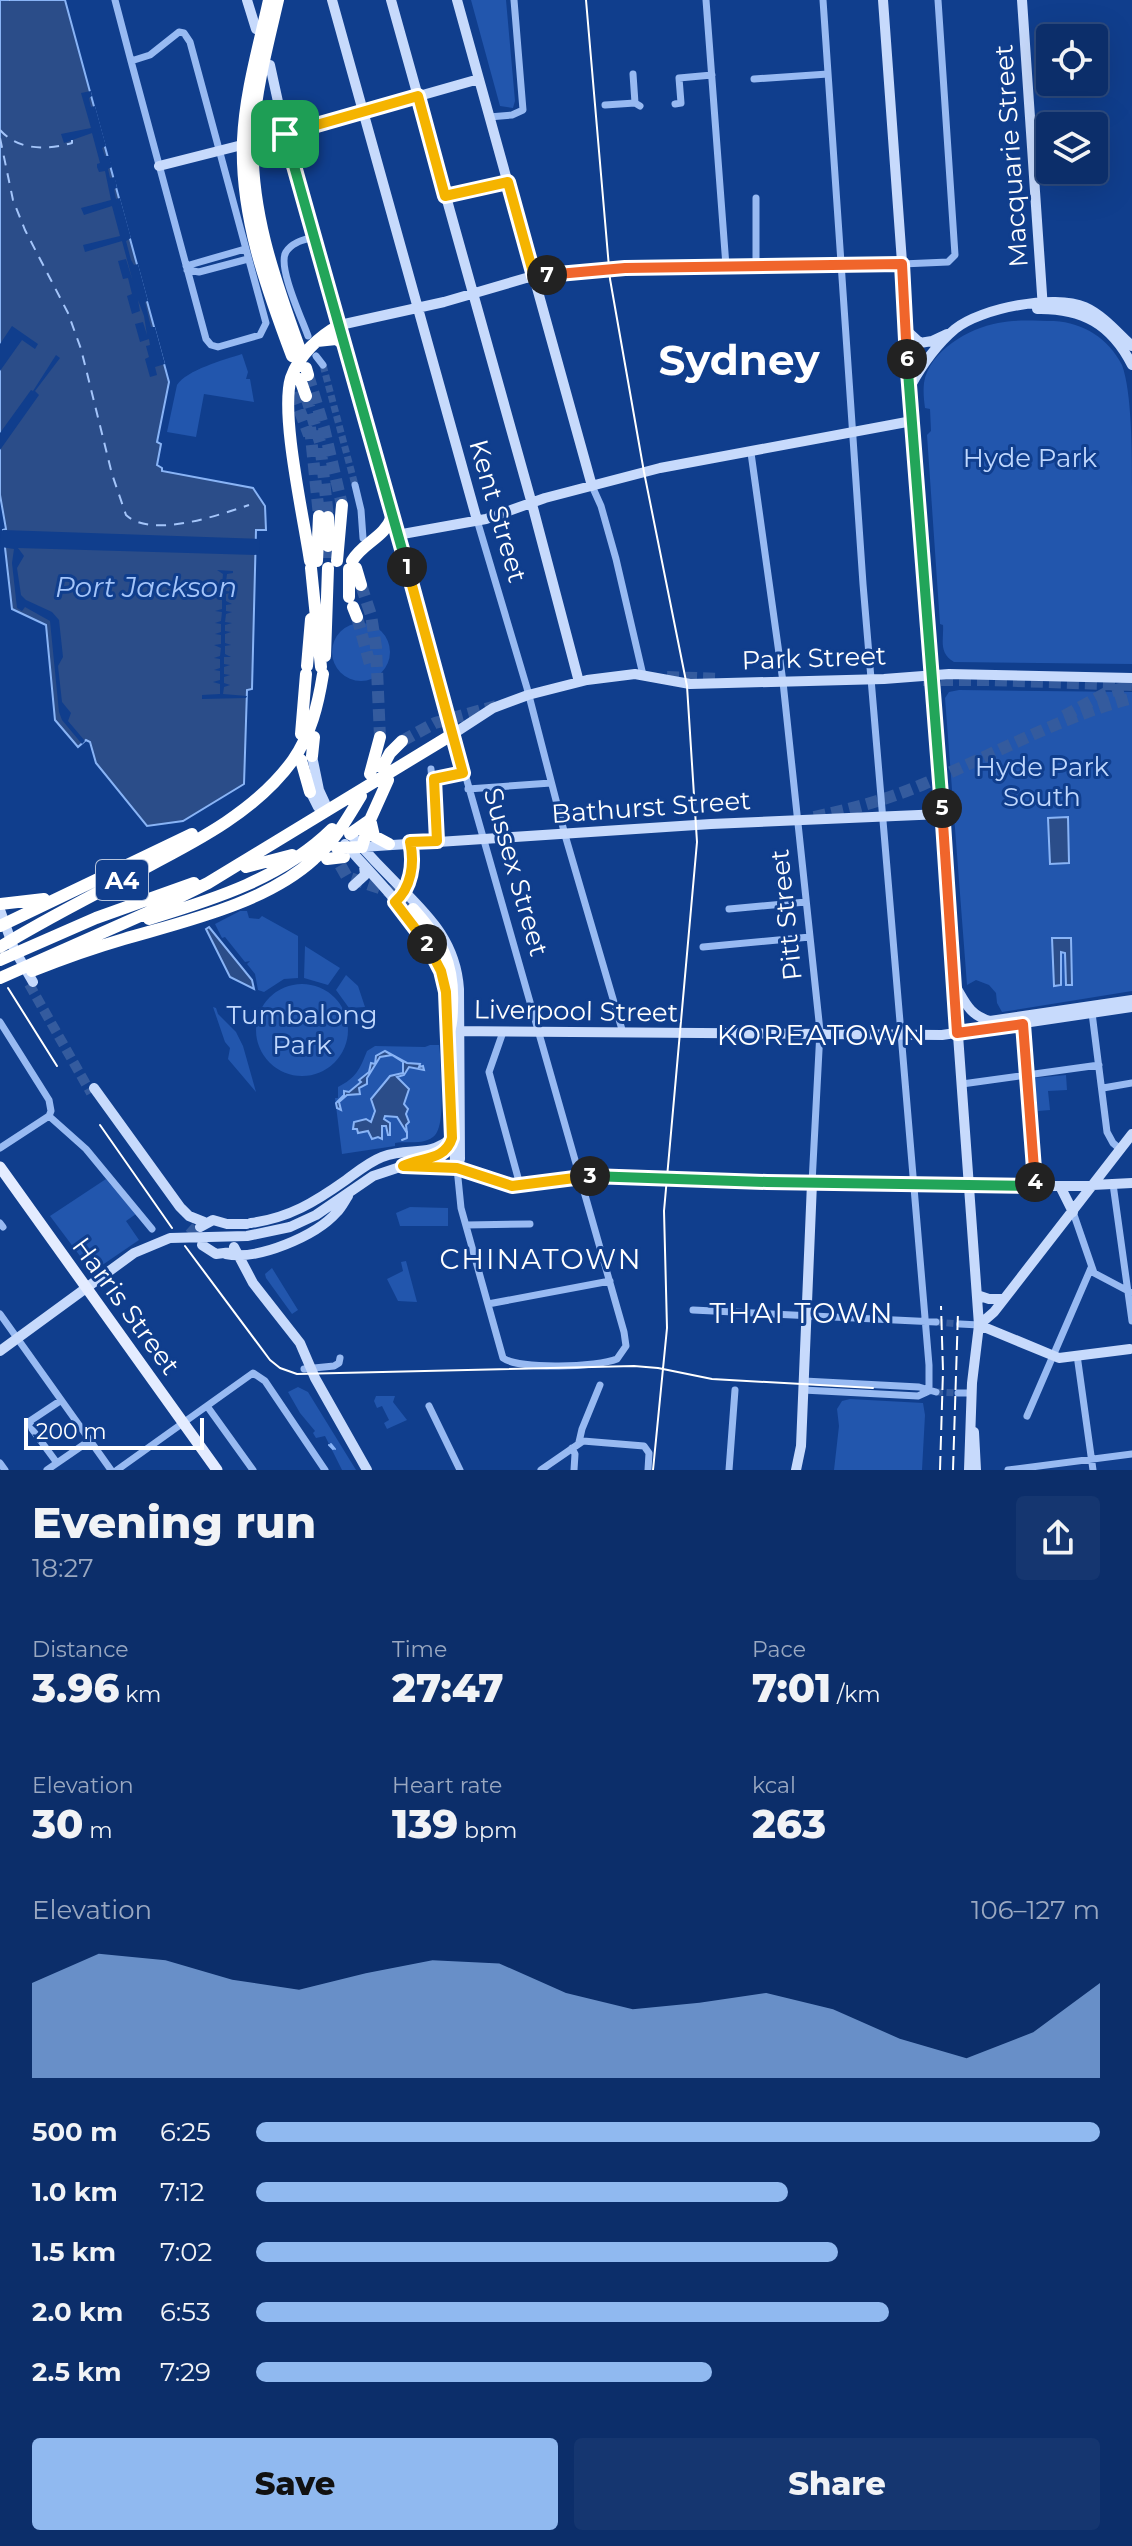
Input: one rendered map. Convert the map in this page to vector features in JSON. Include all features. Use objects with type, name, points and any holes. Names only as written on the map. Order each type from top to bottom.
[{"type":"highway","points":[[269,0],[245,120],[250,188],[262,269],[295,351]]},
{"type":"highway","points":[[250,188],[256,104],[278,0]]},
{"type":"highway","points":[[340,325],[312,338],[292,376],[288,397],[290,427],[335,563],[353,607]]},
{"type":"highway","points":[[312,338],[336,339],[344,344]]},
{"type":"highway","points":[[305,374],[306,396]]},
{"type":"highway","name":"A4","points":[[0,947],[233,818],[269,787],[295,757],[312,724],[328,641],[342,505]]},
{"type":"highway","points":[[335,563],[360,550],[368,539],[386,529],[392,516]]},
{"type":"highway","points":[[328,546],[324,517],[335,563],[331,606]]},
{"type":"highway","points":[[368,539],[397,535]]},
{"type":"highway","name":"A4","points":[[335,563],[361,585]]},
{"type":"highway","points":[[310,792],[306,670],[312,608]]},
{"type":"highway","points":[[0,978],[208,883],[453,734]]},
{"type":"highway","points":[[344,845],[362,847],[380,774],[380,737]]},
{"type":"highway","points":[[380,774],[404,743]]},
{"type":"highway","points":[[321,859],[343,837],[359,801]]},
{"type":"highway","points":[[0,985],[103,933],[216,898],[249,884],[310,848],[359,801]]},
{"type":"highway","name":"A4","points":[[0,985],[74,955],[235,903],[280,882],[321,859],[359,801]]},
{"type":"highway","points":[[0,929],[241,809]]},
{"type":"highway","points":[[370,820],[374,836],[389,844]]},
{"type":"highway","points":[[321,859],[344,845],[370,820]]},
{"type":"highway","points":[[0,960],[96,918],[231,871],[278,861],[298,845],[308,842]]},
{"type":"highway","points":[[0,904],[41,900],[92,883]]},
{"type":"highway","points":[[413,909],[435,937],[451,972],[453,1031]]},
{"type":"main road","points":[[247,0],[256,29]]},
{"type":"main road","name":"Kent Street","points":[[332,0],[477,520]]},
{"type":"main road","points":[[391,0],[579,682]]},
{"type":"main road","points":[[457,0],[592,486]]},
{"type":"main road","points":[[883,0],[979,1325],[974,1351],[969,1470]]},
{"type":"main road","name":"Macquarie Street","points":[[1022,0],[1043,306]]},
{"type":"main road","name":"Sussex Street","points":[[270,65],[285,134],[397,535]]},
{"type":"main road","points":[[257,142],[479,79]]},
{"type":"main road","points":[[159,166],[238,146]]},
{"type":"main road","points":[[340,325],[418,309],[534,276],[604,269],[902,264]]},
{"type":"main road","points":[[905,328],[915,340],[923,343],[990,314],[1013,307],[1043,306],[1084,315],[1131,356]]},
{"type":"main road","points":[[909,389],[924,362],[955,329]]},
{"type":"main road","points":[[397,535],[477,520],[660,468],[912,421]]},
{"type":"main road","points":[[392,516],[398,525],[419,529]]},
{"type":"main road","name":"Park Street","points":[[453,734],[493,708],[528,695],[579,682],[643,675],[688,684],[933,675],[1132,678]]},
{"type":"main road","points":[[307,758],[321,805],[310,792]]},
{"type":"main road","name":"Bathurst Street","points":[[362,847],[942,814]]},
{"type":"main road","points":[[395,902],[405,893],[411,866],[410,842]]},
{"type":"main road","points":[[344,845],[395,902],[434,955],[444,981],[453,1031]]},
{"type":"main road","points":[[362,847],[431,917],[452,950],[458,973],[453,1031],[456,1139],[460,1159],[457,1168]]},
{"type":"main road","points":[[353,886],[365,875],[364,866]]},
{"type":"main road","points":[[0,910],[31,983],[0,929]]},
{"type":"main road","points":[[953,982],[969,1009],[990,1021],[1132,1000]]},
{"type":"main road","name":"Liverpool Street","points":[[453,1031],[900,1036],[957,1033],[1132,1007]]},
{"type":"main road","points":[[92,1090],[180,1207],[198,1225],[217,1220],[229,1226],[281,1218],[309,1205],[375,1160],[391,1154],[410,1161],[457,1168],[499,1184],[520,1185],[580,1175],[969,1186],[1132,1183]]},
{"type":"main road","points":[[979,1325],[1004,1299],[1132,1134]]},
{"type":"main road","points":[[0,1351],[141,1249],[165,1239],[186,1236],[247,1236],[275,1232],[316,1215],[380,1173],[456,1139]]},
{"type":"main road","points":[[456,1139],[480,1176]]},
{"type":"main road","name":"Harris Street","points":[[0,1167],[217,1470]]},
{"type":"main road","name":"Pitt Street","points":[[796,1470],[801,1446],[812,1183]]},
{"type":"main road","points":[[1060,1186],[1073,1212]]},
{"type":"main road","points":[[253,1283],[249,1262],[264,1251],[312,1231],[337,1213],[351,1191]]},
{"type":"main road","points":[[202,1245],[211,1252],[264,1251]]},
{"type":"main road","points":[[230,1252],[300,1343],[307,1368],[364,1470]]},
{"type":"main road","points":[[230,1252],[253,1283]]},
{"type":"main road","points":[[977,1295],[1004,1299]]},
{"type":"main road","points":[[979,1325],[1059,1358],[1131,1349]]},
{"type":"main road","points":[[972,1426],[976,1441],[976,1470]]},
{"type":"street","points":[[115,0],[131,61],[159,166],[206,339],[218,347],[260,335],[265,330],[265,317],[190,42],[184,33],[179,32],[150,55],[131,61]]},
{"type":"street","points":[[489,117],[521,112],[514,0]]},
{"type":"street","points":[[706,0],[726,266]]},
{"type":"street","points":[[803,1385],[918,1396],[932,1392],[912,1185],[860,536],[823,0]]},
{"type":"street","points":[[902,264],[948,262],[955,258],[938,0]]},
{"type":"street","points":[[605,105],[638,104],[633,74]]},
{"type":"street","points":[[754,79],[828,74]]},
{"type":"street","points":[[675,104],[681,103],[679,78],[712,75]]},
{"type":"street","points":[[445,196],[508,182]]},
{"type":"street","points":[[756,198],[756,265]]},
{"type":"street","points":[[312,338],[286,273],[284,259],[286,252],[296,243],[314,237]]},
{"type":"street","points":[[187,268],[245,249]]},
{"type":"street","points":[[187,268],[199,272],[248,259]]},
{"type":"street","points":[[316,356],[323,365]]},
{"type":"street","name":"Pitt Street","points":[[751,453],[783,682],[820,1035],[812,1183]]},
{"type":"street","points":[[355,485],[368,539]]},
{"type":"street","points":[[592,486],[616,559],[643,675]]},
{"type":"street","name":"Kent Street","points":[[477,520],[623,1034]]},
{"type":"street","name":"Sussex Street","points":[[397,535],[626,1343],[619,1358],[611,1362],[515,1364],[503,1358],[488,1304]]},
{"type":"street","points":[[431,769],[437,841]]},
{"type":"street","points":[[434,779],[463,773]]},
{"type":"street","points":[[468,789],[551,783]]},
{"type":"street","points":[[729,909],[806,902]]},
{"type":"street","points":[[703,947],[810,937]]},
{"type":"street","points":[[1092,1013],[1107,1132],[1121,1150]]},
{"type":"street","points":[[0,1022],[49,1100],[51,1111],[49,1116],[0,1148]]},
{"type":"street","points":[[1023,1024],[1035,1186]]},
{"type":"street","points":[[503,1032],[489,1072],[520,1185]]},
{"type":"street","points":[[962,1084],[1099,1065]]},
{"type":"street","points":[[1103,1088],[1132,1083]]},
{"type":"street","points":[[49,1116],[86,1149],[152,1229]]},
{"type":"street","points":[[457,1168],[460,1199],[488,1304],[610,1281]]},
{"type":"street","points":[[1113,1184],[1131,1293],[1132,1321]]},
{"type":"street","points":[[1073,1212],[1091,1268],[1099,1277],[1131,1293]]},
{"type":"street","points":[[466,1225],[530,1224]]},
{"type":"street","points":[[1027,1416],[1091,1268]]},
{"type":"street","points":[[693,1310],[936,1322]]},
{"type":"street","points":[[0,1314],[89,1441],[114,1470],[253,1373],[265,1381],[325,1470]]},
{"type":"street","points":[[960,1324],[979,1325]]},
{"type":"street","points":[[1077,1355],[1093,1470]]},
{"type":"street","points":[[307,1368],[337,1365],[340,1358]]},
{"type":"street","points":[[574,1470],[575,1445],[600,1385]]},
{"type":"street","points":[[729,1470],[735,1390]]},
{"type":"street","points":[[958,1393],[972,1393]]},
{"type":"street","points":[[57,1463],[32,1429],[30,1421],[60,1401]]},
{"type":"street","points":[[207,1406],[253,1470]]},
{"type":"street","points":[[429,1406],[460,1470]]},
{"type":"street","points":[[47,1470],[89,1441]]},
{"type":"street","points":[[541,1470],[583,1441],[646,1448],[648,1470]]},
{"type":"street","points":[[1008,1470],[1132,1454]]},
{"type":"street","points":[[0,1463],[5,1470]]},
{"type":"green space","points":[[471,0],[506,0],[515,101],[513,108],[500,106]]},
{"type":"green space","name":"Hyde Park","points":[[1054,321],[1075,325],[1102,340],[1116,355],[1125,377],[1131,441],[1132,664],[954,662],[944,650],[943,625],[940,624],[927,435],[931,431],[930,409],[925,408],[924,393],[927,371],[942,351],[975,330],[1005,322]]},
{"type":"green space","points":[[242,354],[254,402],[204,394],[196,437],[167,432],[177,385],[206,366]]},
{"type":"green space","points":[[361,623],[372,625],[381,632],[388,641],[388,663],[381,672],[372,679],[361,681],[350,679],[341,672],[334,663],[332,652],[334,641],[341,632],[350,625]]},
{"type":"green space","name":"Hyde Park South","points":[[949,692],[1132,692],[1132,991],[1002,1012],[996,993],[989,985],[976,980],[967,985],[945,698]]},
{"type":"green space","points":[[240,911],[247,911],[249,918],[259,919],[262,916],[298,936],[298,978],[284,979],[264,992],[258,990],[255,974],[247,964],[250,961],[245,962],[225,937],[222,938],[215,924]]},
{"type":"green space","points":[[305,946],[340,968],[328,985],[304,978]]},
{"type":"green space","points":[[346,975],[358,986],[365,1007],[349,1008],[336,990]]},
{"type":"green space","name":"Tumbalong Park","points":[[302,984],[320,987],[335,997],[345,1012],[348,1030],[345,1048],[335,1063],[320,1073],[302,1076],[284,1073],[269,1063],[259,1048],[256,1030],[259,1012],[269,997],[284,987]]},
{"type":"green space","points":[[213,1007],[236,1032],[256,1092],[228,1059],[230,1048]]},
{"type":"green space","points":[[439,1045],[441,1085],[440,1123],[433,1137],[425,1141],[395,1143],[395,1146],[342,1154],[335,1098],[338,1098],[338,1087],[357,1072],[367,1051],[375,1046]]},
{"type":"green space","points":[[1066,1075],[1067,1090],[1048,1091],[1050,1110],[1038,1111],[1034,1078]]},
{"type":"green space","points":[[106,1179],[136,1214],[126,1221],[139,1240],[92,1272],[50,1216]]},
{"type":"green space","points":[[410,1207],[448,1208],[448,1226],[400,1226],[396,1213]]},
{"type":"green space","points":[[406,1261],[417,1302],[398,1301],[387,1279],[403,1271],[401,1262]]},
{"type":"green space","points":[[272,1268],[298,1310],[292,1314],[266,1278],[265,1274]]},
{"type":"green space","points":[[298,1387],[308,1392],[356,1470],[342,1470],[325,1436],[316,1438],[315,1431],[288,1392]]},
{"type":"green space","points":[[376,1396],[395,1396],[393,1402],[407,1420],[387,1429],[384,1423],[389,1420],[382,1406],[377,1408],[374,1401]]},
{"type":"green space","points":[[842,1401],[923,1403],[922,1470],[834,1470],[839,1426],[837,1409]]},
{"type":"water","name":"Port Jackson","points":[[0,0],[65,0],[169,382],[157,442],[161,444],[157,465],[162,471],[253,488],[265,506],[266,530],[256,530],[252,689],[247,690],[244,784],[183,821],[147,826],[96,763],[90,742],[86,740],[78,747],[55,720],[46,625],[12,609],[3,530],[6,529],[0,495]]},
{"type":"water","points":[[1068,817],[1069,863],[1050,864],[1048,818]]},
{"type":"water","points":[[209,927],[252,980],[254,989],[230,977],[206,929]]},
{"type":"water","points":[[1052,938],[1071,938],[1072,985],[1066,985],[1065,953],[1061,952],[1061,985],[1054,986]]},
{"type":"water","points":[[385,1051],[407,1063],[420,1064],[419,1067],[423,1066],[424,1070],[409,1067],[404,1075],[397,1077],[409,1089],[404,1104],[408,1109],[407,1133],[397,1117],[385,1116],[384,1119],[390,1123],[390,1135],[386,1126],[382,1126],[382,1139],[372,1139],[368,1131],[358,1133],[357,1129],[353,1129],[354,1122],[366,1119],[371,1122],[375,1111],[371,1099],[390,1076],[403,1073],[403,1062],[392,1055],[380,1057],[367,1078],[367,1084],[359,1088],[360,1094],[347,1095],[339,1102],[341,1110],[336,1103],[344,1091],[349,1092],[361,1082],[359,1080],[369,1072],[371,1063],[375,1064],[376,1056]]},
{"type":"pier","points":[[91,91],[91,107],[95,106],[106,146],[102,148],[105,156],[109,156],[112,167],[108,169],[110,178],[115,177],[116,199],[120,198],[131,238],[126,241],[131,260],[134,265],[138,264],[151,327],[155,327],[165,364],[155,367],[157,375],[150,377],[145,359],[149,357],[146,346],[150,345],[149,339],[140,342],[135,324],[143,322],[147,335],[144,316],[138,300],[140,311],[132,314],[127,296],[132,294],[128,278],[123,279],[118,261],[126,259],[133,282],[122,241],[85,252],[83,245],[120,236],[112,206],[84,215],[81,208],[111,200],[105,171],[99,172],[97,167],[100,163],[92,133],[64,143],[61,134],[91,128],[81,93]]},
{"type":"pier","points":[[12,326],[38,344],[35,349],[22,340],[0,371],[0,344]]},
{"type":"pier","points":[[56,355],[60,358],[35,391],[39,395],[0,450],[0,433]]},
{"type":"pier","points":[[0,532],[260,539],[259,555],[18,548],[24,556],[17,568],[21,595],[52,612],[59,620],[63,657],[58,666],[62,702],[71,713],[68,721],[85,741],[82,744],[59,712],[50,621],[25,607],[22,611],[17,608],[12,563],[14,549],[1,547]]},
{"type":"pier","points":[[217,570],[233,571],[227,574],[226,582],[233,585],[226,585],[226,591],[233,592],[226,594],[226,601],[232,604],[226,605],[226,611],[232,612],[226,614],[225,622],[232,623],[225,625],[225,631],[231,632],[225,634],[225,643],[231,645],[225,646],[225,654],[231,657],[224,657],[224,664],[230,665],[224,667],[224,674],[230,675],[224,677],[224,683],[230,685],[224,687],[223,694],[246,698],[202,699],[202,695],[220,694],[220,684],[213,682],[220,680],[220,671],[214,670],[220,668],[220,659],[214,658],[220,656],[221,648],[214,645],[221,644],[221,635],[215,634],[221,632],[221,624],[215,623],[221,621],[222,612],[215,611],[222,609],[222,599],[215,597],[222,596],[222,587],[216,586],[222,584],[223,574]]},
{"type":"waterway","points":[[402,1140],[407,1138],[407,1132]]},
{"type":"waterway","points":[[331,1444],[335,1449]]},
{"type":"waterway","points":[[329,1445],[333,1449]]},
{"type":"ferry route","points":[[0,130],[16,142],[34,147],[63,145],[72,143],[72,140]]},
{"type":"ferry route","points":[[0,138],[13,200],[68,313],[81,349],[112,474],[126,515],[138,522],[168,525],[204,519],[249,505]]},
{"type":"tunnel","points":[[323,365],[355,485]]},
{"type":"tunnel","points":[[308,375],[342,505]]},
{"type":"tunnel","points":[[293,393],[309,435]]},
{"type":"tunnel","points":[[306,396],[320,442],[328,517]]},
{"type":"tunnel","points":[[310,427],[319,516]]},
{"type":"tunnel","points":[[328,546],[328,568]]},
{"type":"tunnel","points":[[361,585],[371,615],[376,647],[380,737]]},
{"type":"tunnel","points":[[357,617],[371,668]]},
{"type":"tunnel","points":[[667,677],[721,679]]},
{"type":"tunnel","points":[[923,680],[1132,685]]},
{"type":"tunnel","points":[[1064,716],[1106,693],[1123,688]]},
{"type":"tunnel","points":[[814,817],[899,794],[1053,726],[1132,698]]},
{"type":"tunnel","points":[[402,741],[435,723],[496,706]]},
{"type":"tunnel","points":[[342,848],[339,863],[347,877],[388,891],[413,909]]},
{"type":"tunnel","points":[[29,984],[91,1093]]},
{"type":"tunnel","points":[[189,1227],[198,1235]]},
{"type":"tunnel","points":[[936,1322],[960,1324]]},
{"type":"tunnel","points":[[936,1392],[958,1393]]},
{"type":"tram line","points":[[586,0],[610,279],[644,472],[687,686],[697,842],[664,1211],[667,1328],[653,1470]]},
{"type":"tram line","points":[[8,988],[57,1066]]},
{"type":"tram line","points":[[100,1125],[172,1228]]},
{"type":"tram line","points":[[185,1246],[270,1360],[280,1368],[297,1374],[634,1366],[712,1379],[873,1388]]},
{"type":"railway","points":[[940,1470],[941,1306]]},
{"type":"railway","points":[[953,1470],[958,1312]]},
{"type":"district","name":"Sydney","points":[[739,360]]},
{"type":"district","name":"KOREATOWN","points":[[822,1035]]},
{"type":"district","name":"CHINATOWN","points":[[541,1259]]},
{"type":"district","name":"THAI TOWN","points":[[802,1313]]},
{"type":"route","points":[[418,96],[445,196],[508,182],[534,276],[625,268],[902,264],[957,1033],[1023,1024],[1035,1186],[749,1182],[580,1175],[512,1186],[457,1168],[403,1166],[412,1161],[439,1156],[450,1145],[449,1031],[441,971],[418,931],[395,902],[405,893],[410,874],[410,842],[437,841],[434,779],[463,773],[285,134],[418,96]]}]
